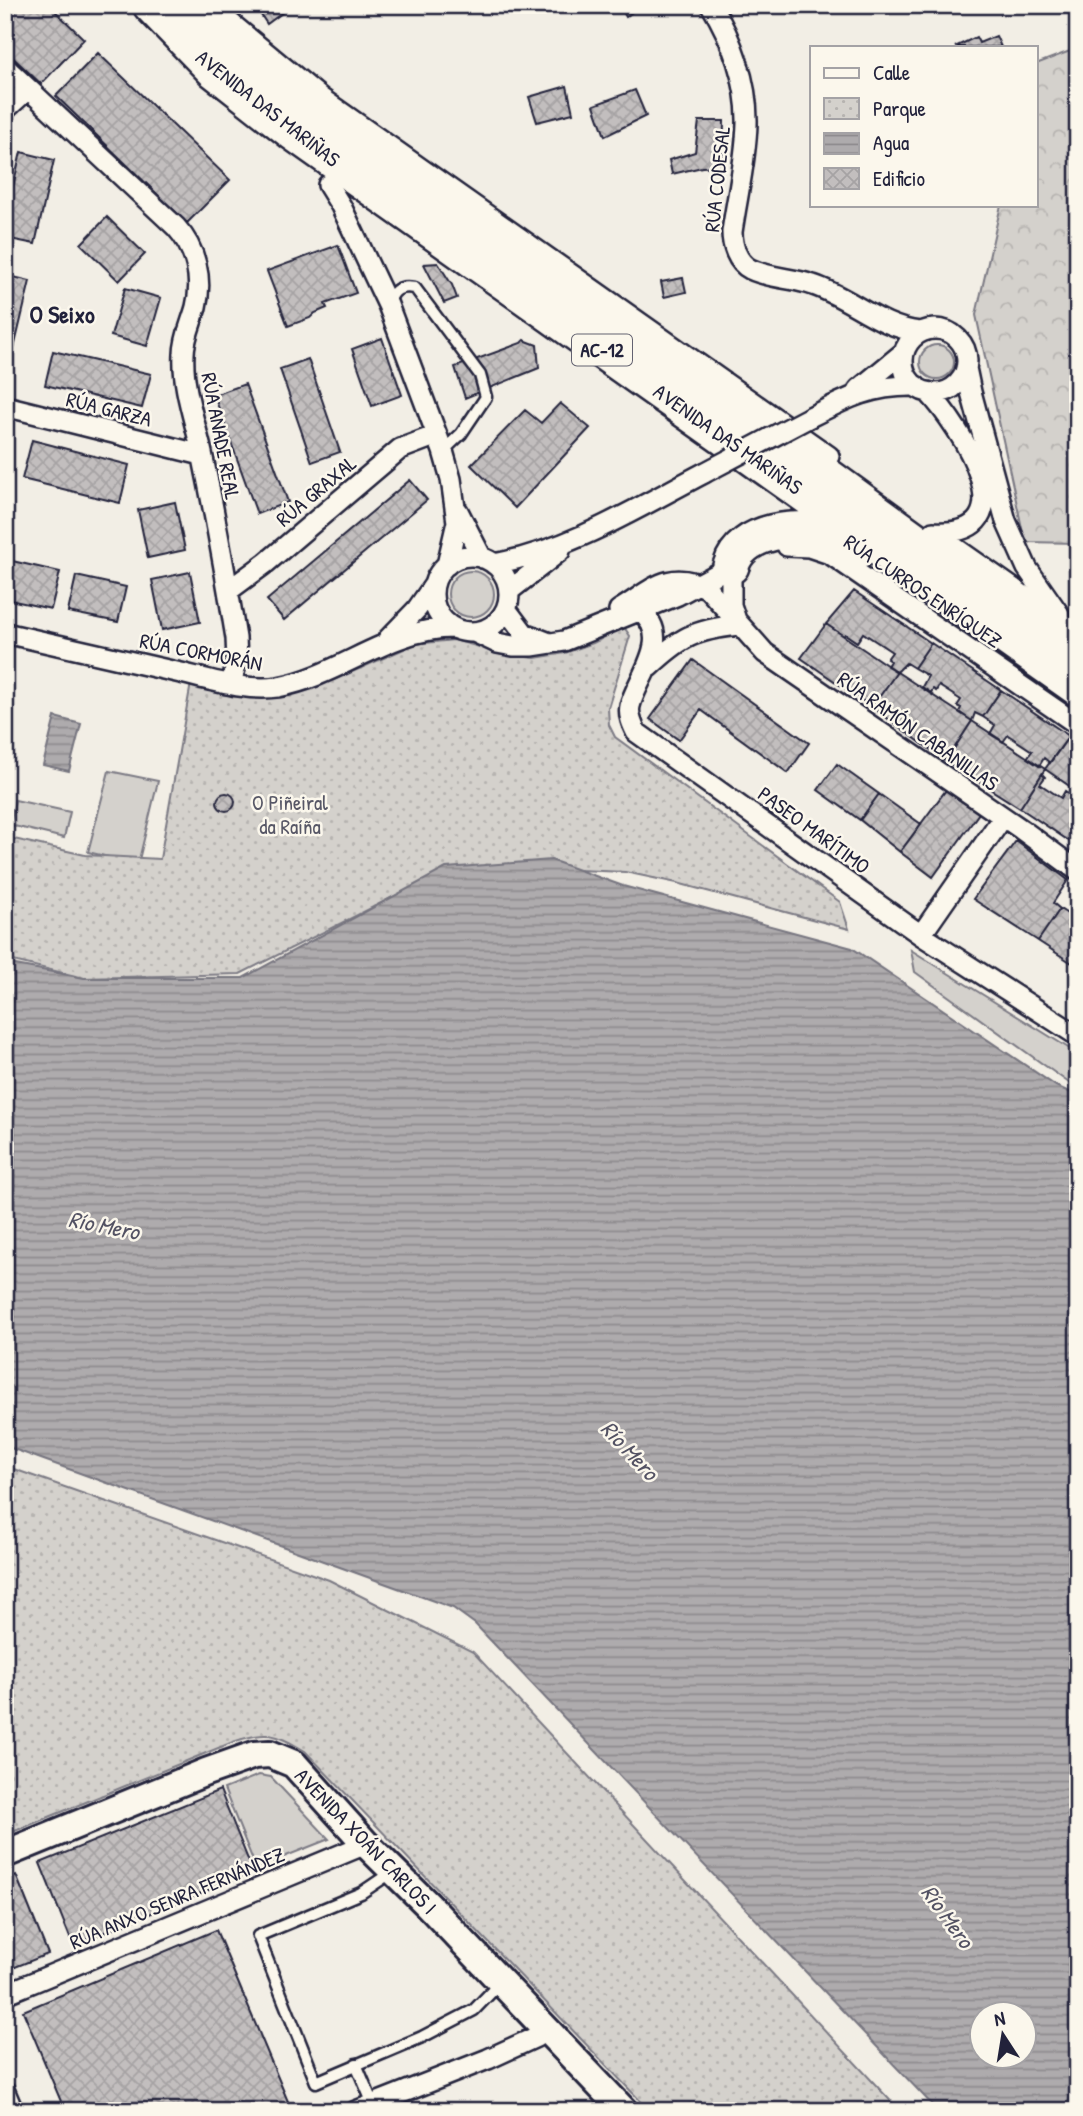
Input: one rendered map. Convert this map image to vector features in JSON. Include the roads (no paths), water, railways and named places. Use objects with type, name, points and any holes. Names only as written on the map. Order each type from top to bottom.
[{"type":"highway","points":[[162,6],[170,39],[194,66],[234,104],[307,161],[328,185]]},
{"type":"highway","name":"AVENIDA DAS MARIÑAS","points":[[162,6],[214,70],[294,133],[1073,674]]},
{"type":"highway","points":[[731,566],[743,547],[769,534],[807,531],[826,533],[853,547],[975,632],[1026,663],[1073,674]]},
{"type":"street","points":[[209,5],[321,98],[1078,632]]},
{"type":"street","name":"RÚA CODESAL","points":[[711,5],[732,45],[743,85],[747,123],[732,232],[732,242],[741,261],[750,268],[838,294],[898,328],[920,332]]},
{"type":"street","name":"RÚA ANADE REAL","points":[[5,67],[185,237],[195,259],[200,282],[197,305],[184,350],[184,375],[202,455],[237,650],[231,684]]},
{"type":"street","points":[[5,110],[28,89]]},
{"type":"street","points":[[328,185],[341,206],[388,305],[440,443],[455,503],[466,531],[488,561],[505,576],[508,600],[524,633],[551,643]]},
{"type":"street","name":"RÚA CODESAL","points":[[873,315],[902,357]]},
{"type":"street","points":[[847,398],[902,357],[913,338],[920,332],[938,328],[955,335],[965,350],[971,392],[1006,521],[1027,568],[1055,611],[1078,632]]},
{"type":"street","points":[[902,357],[904,370],[949,415],[963,436],[973,457],[985,497],[980,514],[968,526],[949,533],[933,532]]},
{"type":"street","points":[[700,585],[691,580],[667,581],[589,631],[564,641],[532,646],[497,643],[474,632],[453,628],[445,623],[434,606],[433,586],[447,565],[463,557],[510,561],[575,540],[863,391],[884,387],[948,390],[956,385],[966,368]]},
{"type":"street","name":"RÚA GARZA","points":[[5,406],[202,455]]},
{"type":"street","name":"RÚA GRAXAL","points":[[228,591],[266,563],[400,449],[440,443]]},
{"type":"street","points":[[447,565],[455,538],[455,503]]},
{"type":"street","points":[[474,632],[493,625],[508,600],[575,540]]},
{"type":"street","name":"RÚA CURROS ENRÍQUEZ","points":[[589,631],[700,585],[752,554],[772,547],[809,547],[830,554],[1078,725]]},
{"type":"street","points":[[649,667],[673,644],[685,637],[714,628],[738,625],[731,605],[731,566]]},
{"type":"street","name":"RÚA RAMÓN CABANILLAS","points":[[700,585],[708,589],[765,653],[1078,871]]},
{"type":"street","name":"RÚA CORMORÁN","points":[[382,644],[400,629],[433,586]]},
{"type":"street","name":"PASEO MARÍTIMO","points":[[639,611],[647,616],[653,627],[649,667],[630,705],[630,717],[636,732],[921,935],[1078,1036]]},
{"type":"street","name":"RÚA CORMORÁN","points":[[5,634],[231,684],[274,687],[320,676],[382,644],[416,633],[453,628]]},
{"type":"street","points":[[921,935],[1003,817]]},
{"type":"street","name":"AVENIDA XOÁN CARLOS I","points":[[5,1854],[206,1772],[254,1755],[270,1754],[294,1764],[366,1844],[428,1905],[624,2111]]},
{"type":"street","name":"RÚA ANXO SENRA FERNÁNDEZ","points":[[5,1994],[366,1844]]},
{"type":"street","points":[[365,2107],[488,2059],[536,2037],[546,2029]]},
{"type":"street","points":[[5,2092],[13,2111]]},
{"type":"lane","points":[[388,305],[391,295],[397,289],[406,286],[415,288],[480,375],[486,397],[461,434],[440,443]]},
{"type":"lane","points":[[392,1871],[361,1893],[258,1936],[316,2082],[422,2037],[474,2010],[501,1982]]},
{"type":"lane","points":[[356,2064],[365,2107]]},
{"type":"water","points":[[55,717],[81,724],[69,771],[43,765]]},
{"type":"water","name":"Río Mero","points":[[551,860],[623,886],[852,948],[1056,1086],[1078,1096],[1078,2111],[938,2111],[475,1624],[453,1608],[5,1446],[5,963],[84,978],[243,978],[446,868]]},
{"type":"district","name":"O Seixo","points":[[62,314]]},
{"type":"park label","name":"O Piñeiral da Raíña","points":[[290,814]]}]
